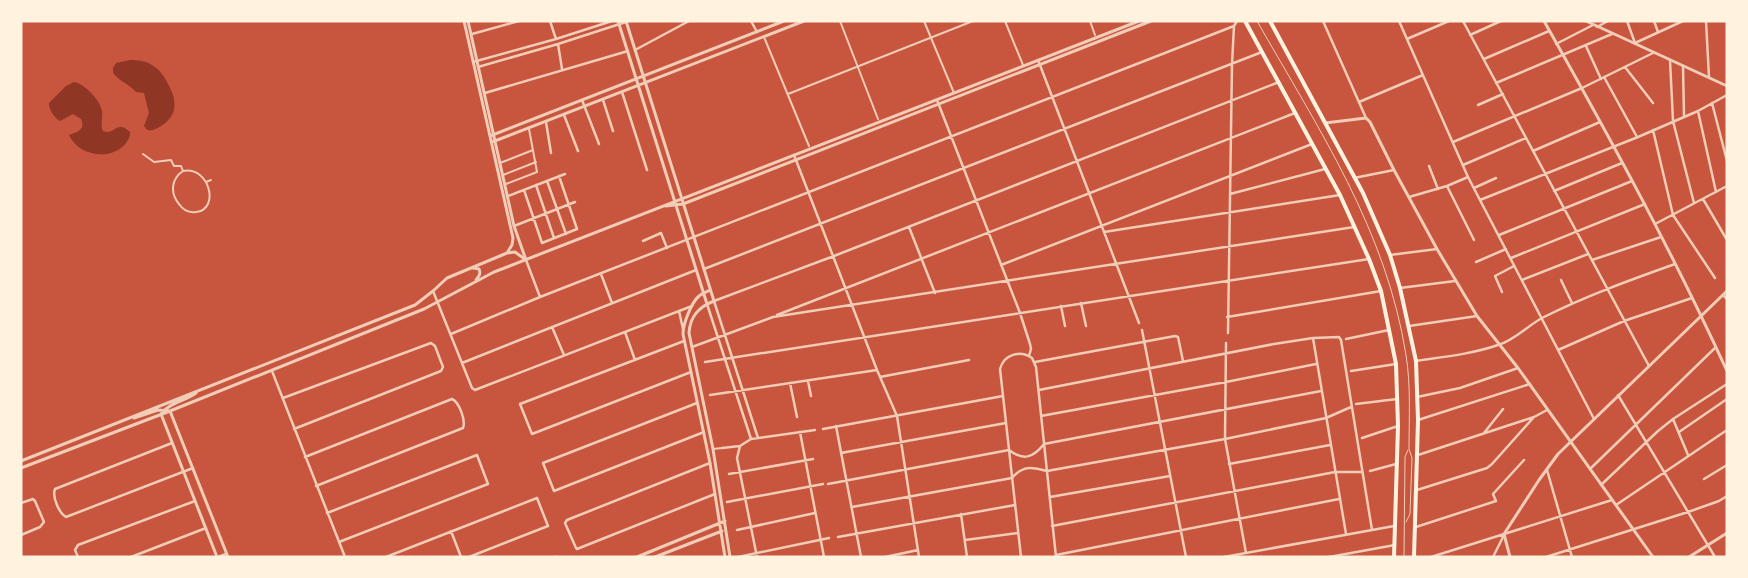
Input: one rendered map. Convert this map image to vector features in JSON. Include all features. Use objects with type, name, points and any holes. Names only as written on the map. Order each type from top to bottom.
[{"type":"main road","points":[[1245,21],[1340,195],[1356,227],[1381,291],[1396,364],[1398,399],[1394,557]]},
{"type":"main road","points":[[1270,21],[1375,220],[1390,255],[1400,288],[1416,361],[1418,396],[1414,557]]},
{"type":"street","points":[[464,21],[474,68],[500,162],[514,226],[540,297]]},
{"type":"street","points":[[468,21],[480,67],[492,135]]},
{"type":"street","points":[[472,34],[519,21]]},
{"type":"street","points":[[550,21],[556,39]]},
{"type":"street","points":[[473,62],[612,21]]},
{"type":"street","points":[[474,68],[558,44],[626,21],[758,438]]},
{"type":"street","points":[[635,50],[689,21]]},
{"type":"street","points":[[751,21],[757,32]]},
{"type":"street","points":[[492,135],[784,21]]},
{"type":"street","points":[[494,142],[804,21]]},
{"type":"street","points":[[840,21],[878,119]]},
{"type":"street","points":[[924,21],[954,93]]},
{"type":"street","points":[[788,94],[974,21]]},
{"type":"street","points":[[1005,21],[1023,66]]},
{"type":"street","points":[[1090,21],[1095,35]]},
{"type":"street","points":[[21,468],[272,371],[424,309],[494,272],[1139,21]]},
{"type":"street","points":[[675,203],[683,204],[1151,21]]},
{"type":"street","points":[[1228,333],[1232,64],[1234,26],[1237,21]]},
{"type":"street","points":[[1323,21],[1366,118],[1370,122],[1437,249],[1477,316],[1530,384],[1653,557]]},
{"type":"street","points":[[1399,21],[1468,177],[1594,419]]},
{"type":"street","points":[[1407,39],[1450,21]]},
{"type":"street","points":[[1463,21],[1649,366]]},
{"type":"street","points":[[1470,35],[1501,21]]},
{"type":"street","points":[[1544,21],[1645,204],[1702,316],[1727,371]]},
{"type":"street","points":[[1586,21],[1727,86]]},
{"type":"street","points":[[1556,44],[1608,21]]},
{"type":"street","points":[[1627,21],[1635,43]]},
{"type":"street","points":[[1654,21],[1658,32]]},
{"type":"street","points":[[1635,43],[1683,21]]},
{"type":"street","points":[[1706,21],[1709,77]]},
{"type":"street","points":[[619,23],[703,293],[751,439]]},
{"type":"street","points":[[451,334],[540,297],[1234,26]]},
{"type":"street","points":[[1484,59],[1549,31]]},
{"type":"street","points":[[1496,83],[1613,33]]},
{"type":"street","points":[[764,36],[809,146]]},
{"type":"street","points":[[558,44],[562,69]]},
{"type":"street","points":[[1586,46],[1602,78],[1638,137]]},
{"type":"street","points":[[485,93],[628,51]]},
{"type":"street","points":[[704,269],[1262,52]]},
{"type":"street","points":[[1452,142],[1582,88],[1654,52]]},
{"type":"street","points":[[1670,59],[1673,120],[1694,203]]},
{"type":"street","points":[[1038,60],[1139,323]]},
{"type":"street","points":[[1683,66],[1684,116]]},
{"type":"street","points":[[1625,67],[1653,103]]},
{"type":"street","points":[[1359,102],[1423,75]]},
{"type":"street","points":[[730,557],[713,450],[689,333],[691,323],[700,307],[1232,102],[1279,82]]},
{"type":"street","points":[[622,92],[647,170]]},
{"type":"street","points":[[1478,105],[1502,94]]},
{"type":"street","points":[[1480,200],[1638,137],[1673,120],[1698,111],[1727,95]]},
{"type":"street","points":[[582,100],[599,144]]},
{"type":"street","points":[[602,100],[613,131]]},
{"type":"street","points":[[937,100],[1020,313],[1030,344],[1029,356]]},
{"type":"street","points":[[1712,103],[1727,161]]},
{"type":"street","points":[[1698,111],[1716,192]]},
{"type":"street","points":[[691,347],[773,317],[1295,113]]},
{"type":"street","points":[[564,115],[578,151]]},
{"type":"street","points":[[1324,123],[1366,118]]},
{"type":"street","points":[[505,184],[537,172],[528,121]]},
{"type":"street","points":[[546,122],[551,153]]},
{"type":"street","points":[[1533,151],[1600,122]]},
{"type":"street","points":[[1652,130],[1673,215],[1715,278]]},
{"type":"street","points":[[1463,165],[1526,138]]},
{"type":"street","points":[[494,142],[513,238],[512,245],[507,253]]},
{"type":"street","points":[[1002,265],[1101,224],[1313,143]]},
{"type":"street","points":[[500,162],[533,150]]},
{"type":"street","points":[[143,154],[154,162],[170,160],[174,166]]},
{"type":"street","points":[[794,155],[897,416],[919,557]]},
{"type":"street","points":[[503,175],[536,162]]},
{"type":"street","points":[[1554,191],[1623,163]]},
{"type":"street","points":[[171,170],[174,166]]},
{"type":"street","points":[[174,166],[181,166],[183,171]]},
{"type":"street","points":[[1429,166],[1438,189]]},
{"type":"street","points":[[1230,194],[1326,168]]},
{"type":"street","points":[[1354,178],[1394,170]]},
{"type":"street","points":[[183,171],[197,172],[206,182],[210,192],[210,199],[205,208],[200,212],[186,211],[174,196],[175,179],[183,171]]},
{"type":"street","points":[[508,196],[565,174]]},
{"type":"street","points":[[524,190],[542,243],[566,234],[577,229],[559,176]]},
{"type":"street","points":[[1409,197],[1447,186],[1468,177]]},
{"type":"street","points":[[1474,188],[1496,178]]},
{"type":"street","points":[[206,182],[211,180]]},
{"type":"street","points":[[547,181],[566,234]]},
{"type":"street","points":[[1499,235],[1632,181]]},
{"type":"street","points":[[536,186],[554,238]]},
{"type":"street","points":[[1447,186],[1474,240]]},
{"type":"street","points":[[1655,224],[1727,186]]},
{"type":"street","points":[[1104,232],[1340,195]]},
{"type":"street","points":[[1703,199],[1727,240]]},
{"type":"street","points":[[514,226],[575,202]]},
{"type":"street","points":[[1511,258],[1645,204]]},
{"type":"street","points":[[909,226],[935,292]]},
{"type":"street","points":[[773,317],[1356,227]]},
{"type":"street","points":[[643,240],[661,233],[667,248]]},
{"type":"street","points":[[1592,260],[1662,237]]},
{"type":"street","points":[[1390,255],[1437,249]]},
{"type":"street","points":[[1476,262],[1506,249]]},
{"type":"street","points":[[21,460],[415,305],[447,278],[469,268],[507,253],[515,252],[526,260]]},
{"type":"street","points":[[1521,281],[1588,254]]},
{"type":"street","points":[[705,362],[1369,259]]},
{"type":"street","points":[[1416,361],[1500,345],[1541,318],[1606,288],[1675,264]]},
{"type":"street","points":[[1502,292],[1495,276],[1514,266]]},
{"type":"street","points":[[469,268],[479,269],[480,276],[476,281]]},
{"type":"street","points":[[462,363],[696,270]]},
{"type":"street","points":[[601,274],[612,303]]},
{"type":"street","points":[[1400,288],[1455,280]]},
{"type":"street","points":[[1561,280],[1572,304]]},
{"type":"street","points":[[683,330],[699,295],[710,290]]},
{"type":"street","points":[[433,291],[472,388],[475,390],[693,306]]},
{"type":"street","points":[[1227,316],[1381,291]]},
{"type":"street","points":[[1493,557],[1504,534],[1558,454],[1727,291]]},
{"type":"street","points":[[1723,295],[1727,299]]},
{"type":"street","points":[[1558,350],[1624,321],[1692,298]]},
{"type":"street","points":[[1082,303],[1086,326]]},
{"type":"street","points":[[1061,306],[1065,326]]},
{"type":"street","points":[[679,311],[710,463],[725,557]]},
{"type":"street","points":[[1409,326],[1477,316]]},
{"type":"street","points":[[552,326],[564,355]]},
{"type":"street","points":[[1142,330],[1186,557]]},
{"type":"street","points":[[1346,338],[1389,330]]},
{"type":"street","points":[[624,332],[635,360]]},
{"type":"street","points":[[1035,362],[1175,336],[1178,337],[1183,361]]},
{"type":"street","points":[[1038,390],[1226,353],[1313,338],[1336,336],[1341,340],[1372,530]]},
{"type":"street","points":[[1313,338],[1346,534]]},
{"type":"street","points":[[684,342],[520,404],[532,434],[691,372]]},
{"type":"street","points":[[282,398],[431,343],[435,346],[443,367],[441,371],[294,429]]},
{"type":"street","points":[[1226,343],[1225,439],[1246,553]]},
{"type":"street","points":[[1590,469],[1716,347]]},
{"type":"street","points":[[1021,557],[1000,369],[1004,360],[1017,354],[1029,356],[1035,362],[1056,556],[1339,499]]},
{"type":"street","points":[[880,377],[968,360]]},
{"type":"street","points":[[1041,416],[1316,364]]},
{"type":"street","points":[[1351,371],[1396,364]]},
{"type":"street","points":[[1418,396],[1460,388],[1518,368]]},
{"type":"street","points":[[710,395],[878,370]]},
{"type":"street","points":[[272,371],[344,557]]},
{"type":"street","points":[[808,380],[811,396]]},
{"type":"street","points":[[790,383],[797,417]]},
{"type":"street","points":[[1418,420],[1530,384]]},
{"type":"street","points":[[1601,484],[1673,419],[1727,384]]},
{"type":"street","points":[[161,414],[172,404],[190,397],[201,390]]},
{"type":"street","points":[[828,484],[1009,450],[1018,456],[1029,456],[1040,450],[1044,444],[1321,391]]},
{"type":"street","points":[[1618,395],[1715,557]]},
{"type":"street","points":[[823,429],[1003,396]]},
{"type":"street","points":[[305,457],[452,399],[456,402],[464,422],[463,428],[316,486]]},
{"type":"street","points":[[1356,404],[1398,399]]},
{"type":"street","points":[[1679,432],[1727,399]]},
{"type":"street","points":[[697,402],[543,463],[554,491],[704,432]]},
{"type":"street","points":[[852,507],[1012,478],[1019,471],[1030,467],[1047,471],[1225,439],[1326,418],[1351,407]]},
{"type":"street","points":[[1483,434],[1503,409]]},
{"type":"street","points":[[121,421],[158,410],[170,411]]},
{"type":"street","points":[[1418,455],[1534,417],[1547,410]]},
{"type":"street","points":[[161,414],[217,557],[227,555],[170,411]]},
{"type":"street","points":[[1417,490],[1487,468],[1534,417]]},
{"type":"street","points":[[1673,419],[1688,455]]},
{"type":"street","points":[[841,453],[1006,424]]},
{"type":"street","points":[[836,426],[861,557]]},
{"type":"street","points":[[1362,438],[1398,426]]},
{"type":"street","points":[[713,450],[740,446],[751,439],[815,430]]},
{"type":"street","points":[[1616,505],[1727,430]]},
{"type":"street","points":[[800,432],[824,557]]},
{"type":"street","points":[[172,443],[55,490],[53,492],[63,516],[66,517],[193,468]]},
{"type":"street","points":[[1229,464],[1330,445]]},
{"type":"street","points":[[740,446],[737,458],[757,555]]},
{"type":"street","points":[[327,513],[477,455],[488,484],[339,542]]},
{"type":"street","points":[[730,474],[813,459]]},
{"type":"street","points":[[1416,527],[1496,501],[1493,494],[1524,460]]},
{"type":"street","points":[[710,463],[566,521],[577,549],[715,494]]},
{"type":"street","points":[[1370,470],[1396,464]]},
{"type":"street","points":[[1704,479],[1727,464]]},
{"type":"street","points":[[1547,470],[1572,557]]},
{"type":"street","points":[[1052,526],[1335,472],[1362,472]]},
{"type":"street","points":[[1050,497],[1170,476]]},
{"type":"street","points":[[722,503],[823,484]]},
{"type":"street","points":[[1546,557],[1688,512],[1719,501],[1727,496]]},
{"type":"street","points":[[386,557],[537,498],[548,526],[469,557]]},
{"type":"street","points":[[21,503],[33,499],[44,522],[43,525],[21,534]]},
{"type":"street","points":[[1431,557],[1612,500]]},
{"type":"street","points":[[78,557],[76,548],[78,545],[195,501]]},
{"type":"street","points":[[838,537],[1015,505]]},
{"type":"street","points":[[737,530],[816,513]]},
{"type":"street","points":[[961,514],[967,557]]},
{"type":"street","points":[[638,557],[725,521]]},
{"type":"street","points":[[1224,557],[1395,526]]},
{"type":"street","points":[[711,527],[713,534]]},
{"type":"street","points":[[131,557],[206,528]]},
{"type":"street","points":[[655,557],[726,530]]},
{"type":"street","points":[[451,531],[461,557]]},
{"type":"street","points":[[965,540],[1018,533]]},
{"type":"street","points":[[1689,557],[1727,533]]},
{"type":"street","points":[[1504,534],[1510,557]]},
{"type":"street","points":[[737,557],[757,555],[829,538]]},
{"type":"street","points":[[1330,557],[1395,545]]},
{"type":"street","points":[[885,557],[918,550]]},
{"type":"lane","points":[[1257,21],[1352,189],[1383,261],[1396,307],[1407,360],[1409,386],[1409,449],[1405,462],[1403,513],[1406,522],[1404,557]]},
{"type":"lane","points":[[1406,522],[1410,514],[1412,458],[1409,449]]},
{"type":"shaded area","points":[[130,60],[145,62],[157,68],[173,95],[174,106],[171,117],[167,122],[154,130],[147,130],[144,126],[149,113],[144,93],[136,92],[113,73],[116,63]]},
{"type":"shaded area","points":[[74,82],[87,89],[101,107],[103,131],[107,132],[122,127],[130,132],[130,137],[120,149],[104,154],[96,154],[80,148],[69,135],[78,132],[82,128],[81,119],[73,114],[60,121],[52,113],[49,103],[66,86]]}]
